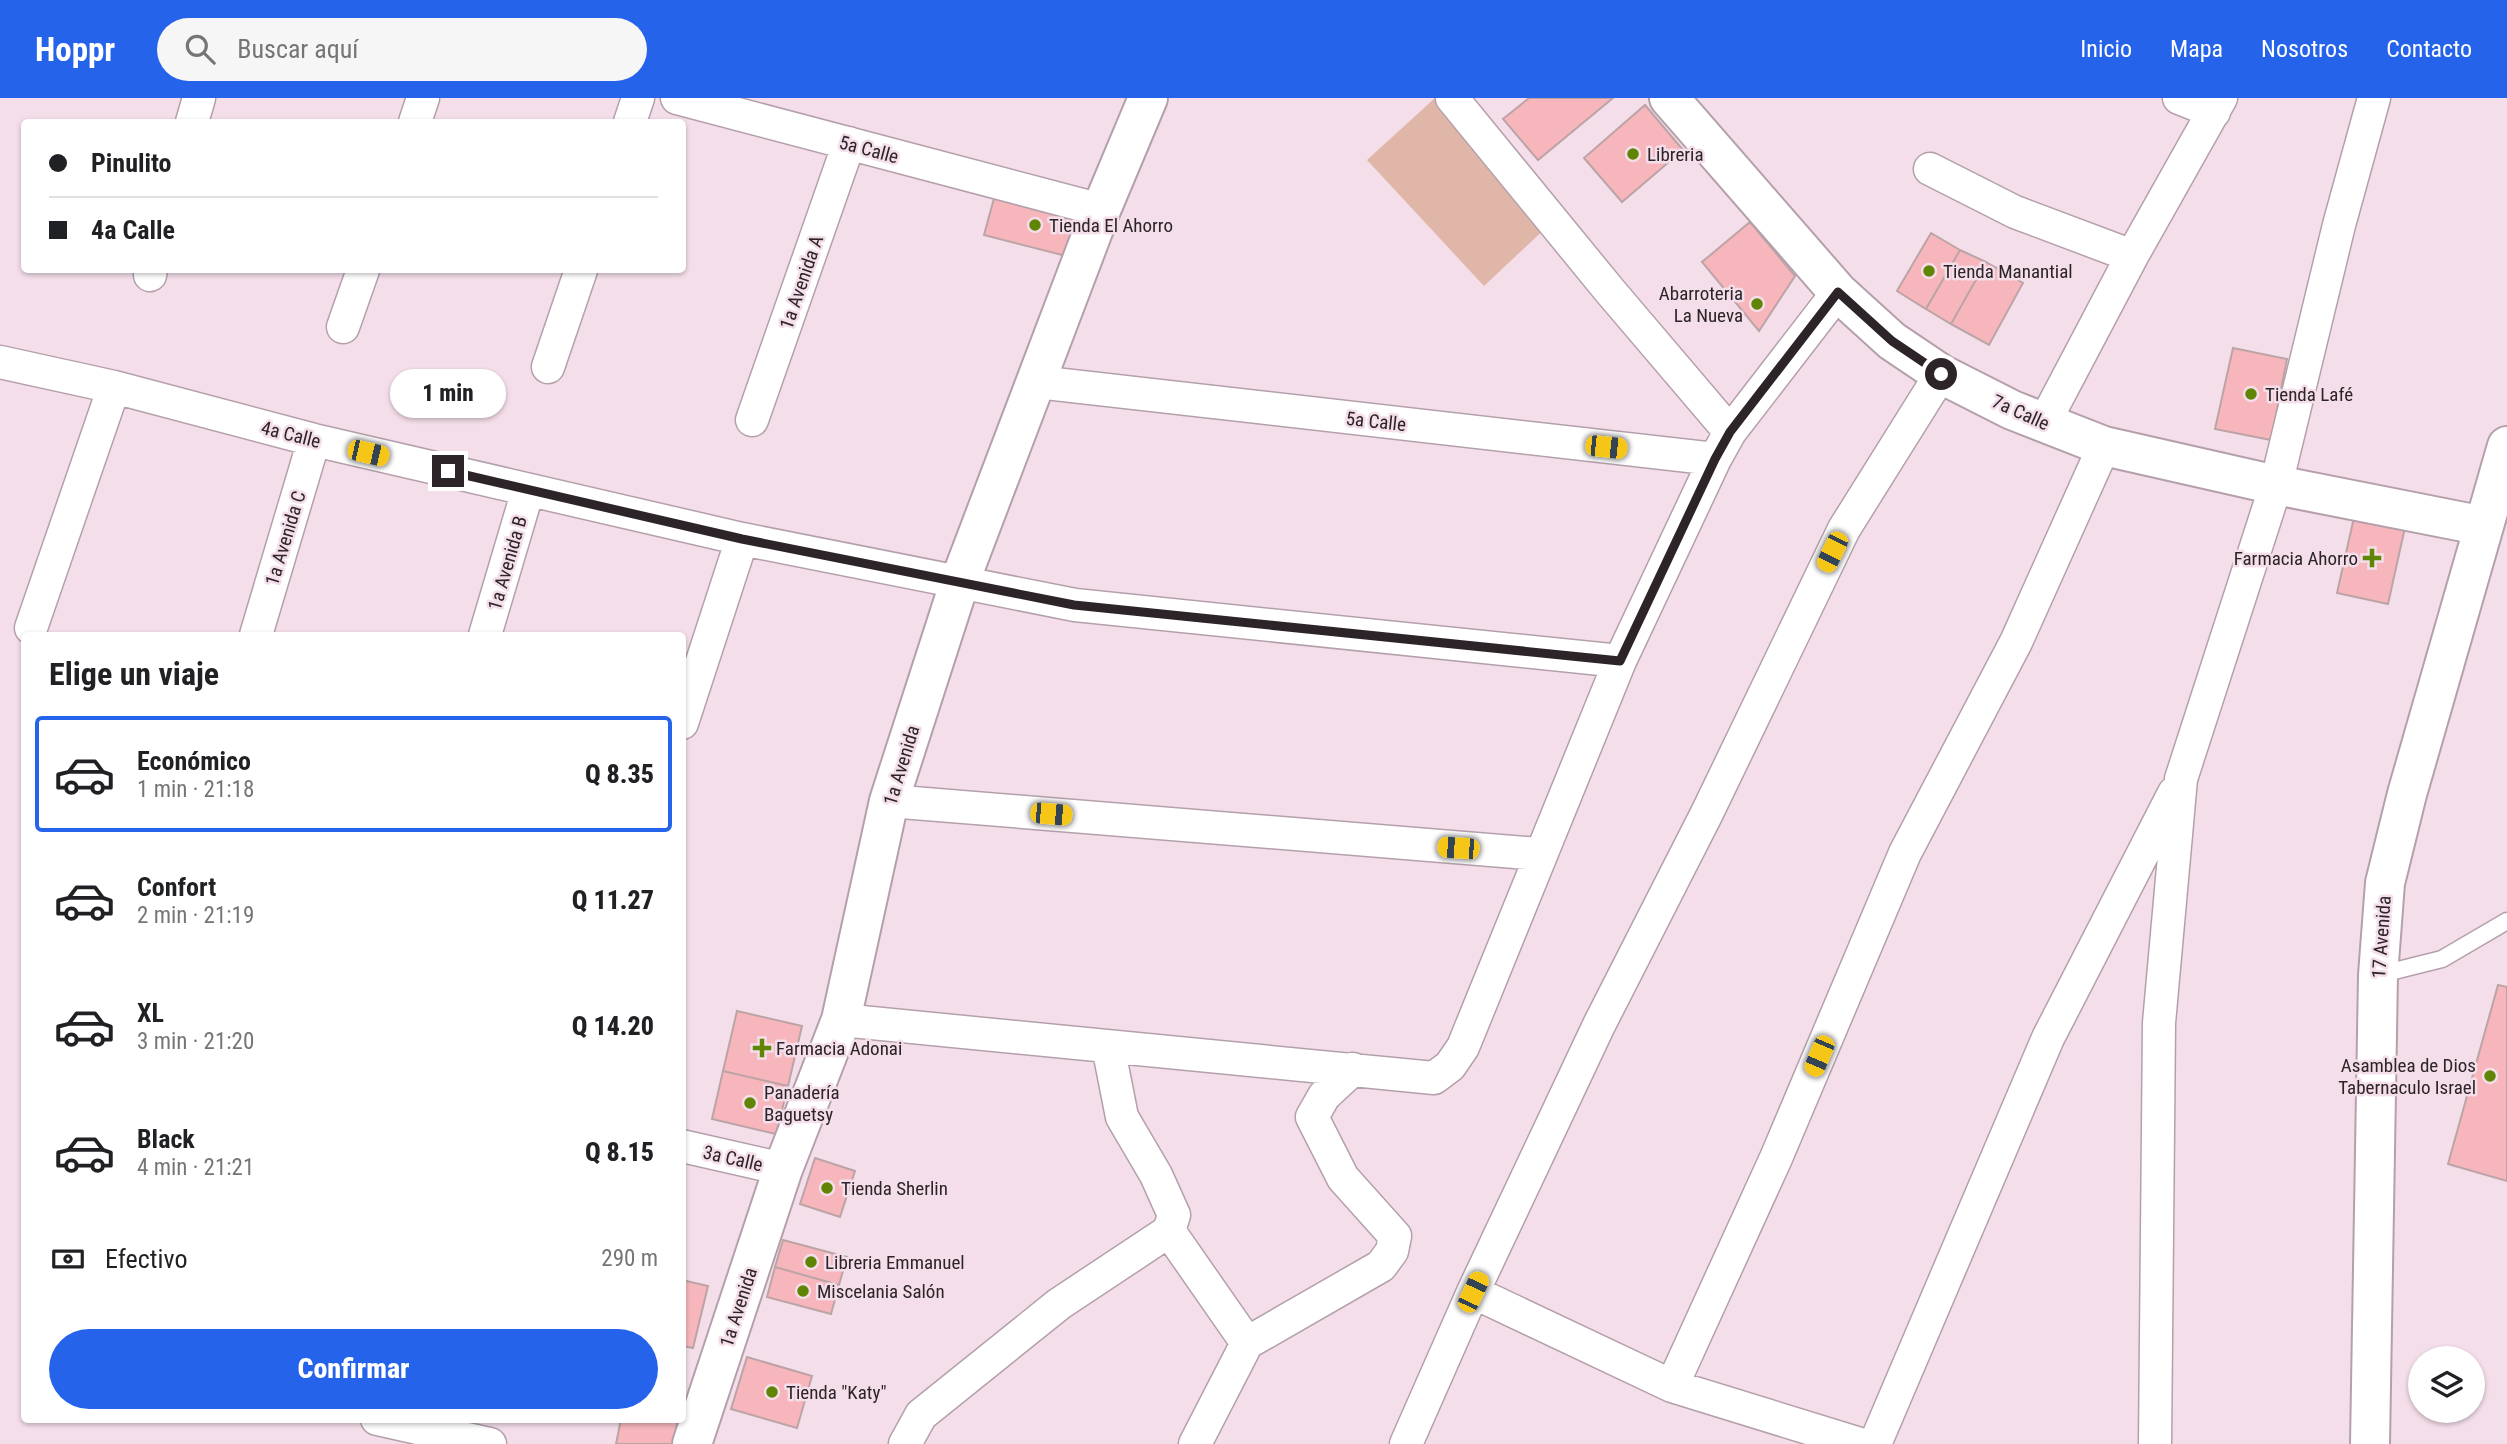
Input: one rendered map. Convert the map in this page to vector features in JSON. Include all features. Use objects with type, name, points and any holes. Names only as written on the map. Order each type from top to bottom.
[{"type":"street","points":[[193,119],[199,98]]},
{"type":"street","points":[[416,119],[423,98]]},
{"type":"street","points":[[631,119],[638,98]]},
{"type":"street","name":"5a Calle","points":[[677,98],[1101,209]]},
{"type":"street","name":"1a Avenida","points":[[693,1419],[783,1169],[841,1020],[889,801],[960,581],[1101,209],[1148,98]]},
{"type":"street","points":[[1452,98],[1730,432]]},
{"type":"street","name":"7a Calle","points":[[1669,98],[1838,292],[1892,341],[1941,374],[2012,410],[2104,446],[2276,485],[2484,526]]},
{"type":"street","points":[[2044,423],[2132,256],[2217,105],[2179,98]]},
{"type":"street","points":[[1875,1444],[2048,1038],[2181,779],[2276,485],[2339,225],[2374,98]]},
{"type":"street","name":"1a Avenida A","points":[[752,420],[849,144]]},
{"type":"street","points":[[1930,169],[2015,212],[2132,256]]},
{"type":"street","points":[[343,327],[362,273]]},
{"type":"street","points":[[548,367],[580,273]]},
{"type":"street","points":[[841,1020],[1434,1078],[1450,1066],[1463,1047],[1620,661],[1715,459],[1730,432],[1838,292]]},
{"type":"street","name":"4a Calle","points":[[0,362],[114,387],[314,440],[742,539],[1074,605],[1620,661]]},
{"type":"street","points":[[1406,1444],[1473,1292],[1599,1025],[1707,813],[1844,529],[1941,374]]},
{"type":"street","name":"5a Calle","points":[[1037,382],[1715,459]]},
{"type":"street","points":[[31,628],[114,387]]},
{"type":"street","name":"1a Avenida C","points":[[257,632],[314,440]]},
{"type":"street","points":[[1672,1386],[1776,1158],[1905,853],[2015,642],[2104,446]]},
{"type":"street","name":"17 Avenida","points":[[2370,1444],[2378,975],[2385,883],[2407,794],[2507,446]]},
{"type":"street","name":"1a Avenida B","points":[[486,632],[528,490]]},
{"type":"street","points":[[686,711],[742,539]]},
{"type":"street","points":[[2155,1444],[2159,1023],[2181,779]]},
{"type":"street","points":[[889,801],[1539,855]]},
{"type":"street","points":[[905,1444],[921,1415],[1027,1329],[1059,1304],[1169,1231],[1174,1215],[1157,1175],[1122,1117],[1108,1046]]},
{"type":"street","points":[[1195,1444],[1247,1343],[1381,1266],[1392,1251],[1395,1236],[1343,1178],[1312,1117],[1324,1096],[1353,1069]]},
{"type":"street","name":"3a Calle","points":[[686,1147],[783,1169]]},
{"type":"street","points":[[1169,1231],[1247,1343]]},
{"type":"street","points":[[1473,1292],[1672,1386],[1860,1444]]},
{"type":"street","points":[[395,1423],[490,1444]]},
{"type":"lane","points":[[2378,975],[2442,959],[2507,921]]},
{"type":"shaded area","points":[[1435,98],[1551,223],[1484,286],[1367,160]]},
{"type":"building","points":[[1529,98],[1613,98],[1538,160],[1503,119]]},
{"type":"building","name":"Libreria","points":[[1645,105],[1683,150],[1622,202],[1584,158]]},
{"type":"building","name":"Tienda El Ahorro","points":[[996,191],[1085,214],[1074,258],[984,235]]},
{"type":"building","name":"Abarroteria La Nueva","points":[[1750,222],[1795,276],[1759,331],[1702,262]]},
{"type":"building","name":"Tienda Manantial","points":[[1931,233],[1960,250],[1926,309],[1897,291]]},
{"type":"building","points":[[1960,250],[1986,262],[1951,324],[1926,309]]},
{"type":"building","points":[[1986,262],[2023,283],[1989,345],[1951,324]]},
{"type":"building","name":"Tienda Lafé","points":[[2233,348],[2287,359],[2271,440],[2215,429]]},
{"type":"building","name":"Farmacia Ahorro","points":[[2355,513],[2406,523],[2388,604],[2337,593]]},
{"type":"building","name":"Asamblea de Dios Tabernaculo Israel","points":[[2498,985],[2507,987],[2507,1181],[2448,1164]]},
{"type":"building","name":"Farmacia Adonai","points":[[737,1011],[802,1026],[788,1086],[723,1071]]},
{"type":"building","name":"Panadería Baguetsy","points":[[723,1071],[788,1086],[776,1134],[712,1119]]},
{"type":"building","name":"Tienda Sherlin","points":[[815,1158],[855,1171],[840,1217],[800,1204]]},
{"type":"building","name":"Libreria Emmanuel","points":[[783,1240],[847,1257],[839,1285],[775,1267]]},
{"type":"building","name":"Miscelania Salón","points":[[775,1267],[839,1285],[831,1314],[767,1297]]},
{"type":"building","points":[[686,1281],[708,1286],[693,1348],[686,1347]]},
{"type":"building","name":"Tienda \"Katy\"","points":[[747,1357],[812,1376],[797,1428],[731,1409]]},
{"type":"building","points":[[620,1423],[677,1423],[673,1444],[616,1444]]},
{"type":"place","name":"Libreria","points":[[1633,154]]},
{"type":"place","name":"Tienda El Ahorro","points":[[1035,225]]},
{"type":"place","name":"Tienda Manantial","points":[[1929,271]]},
{"type":"place","name":"Abarroteria La Nueva","points":[[1757,304]]},
{"type":"place","name":"Tienda Lafé","points":[[2251,394]]},
{"type":"place","name":"Farmacia Ahorro","points":[[2372,558]]},
{"type":"place","name":"Farmacia Adonai","points":[[762,1048]]},
{"type":"place","name":"Asamblea de Dios Tabernaculo Israel","points":[[2490,1076]]},
{"type":"place","name":"Panadería Baguetsy","points":[[750,1103]]},
{"type":"place","name":"Tienda Sherlin","points":[[827,1188]]},
{"type":"place","name":"Libreria Emmanuel","points":[[811,1262]]},
{"type":"place","name":"Miscelania Salón","points":[[803,1291]]},
{"type":"place","name":"Tienda \"Katy\"","points":[[772,1392]]},
{"type":"route","points":[[448,471],[742,539],[1074,605],[1620,661],[1730,432],[1838,292],[1892,341],[1941,374]]}]
